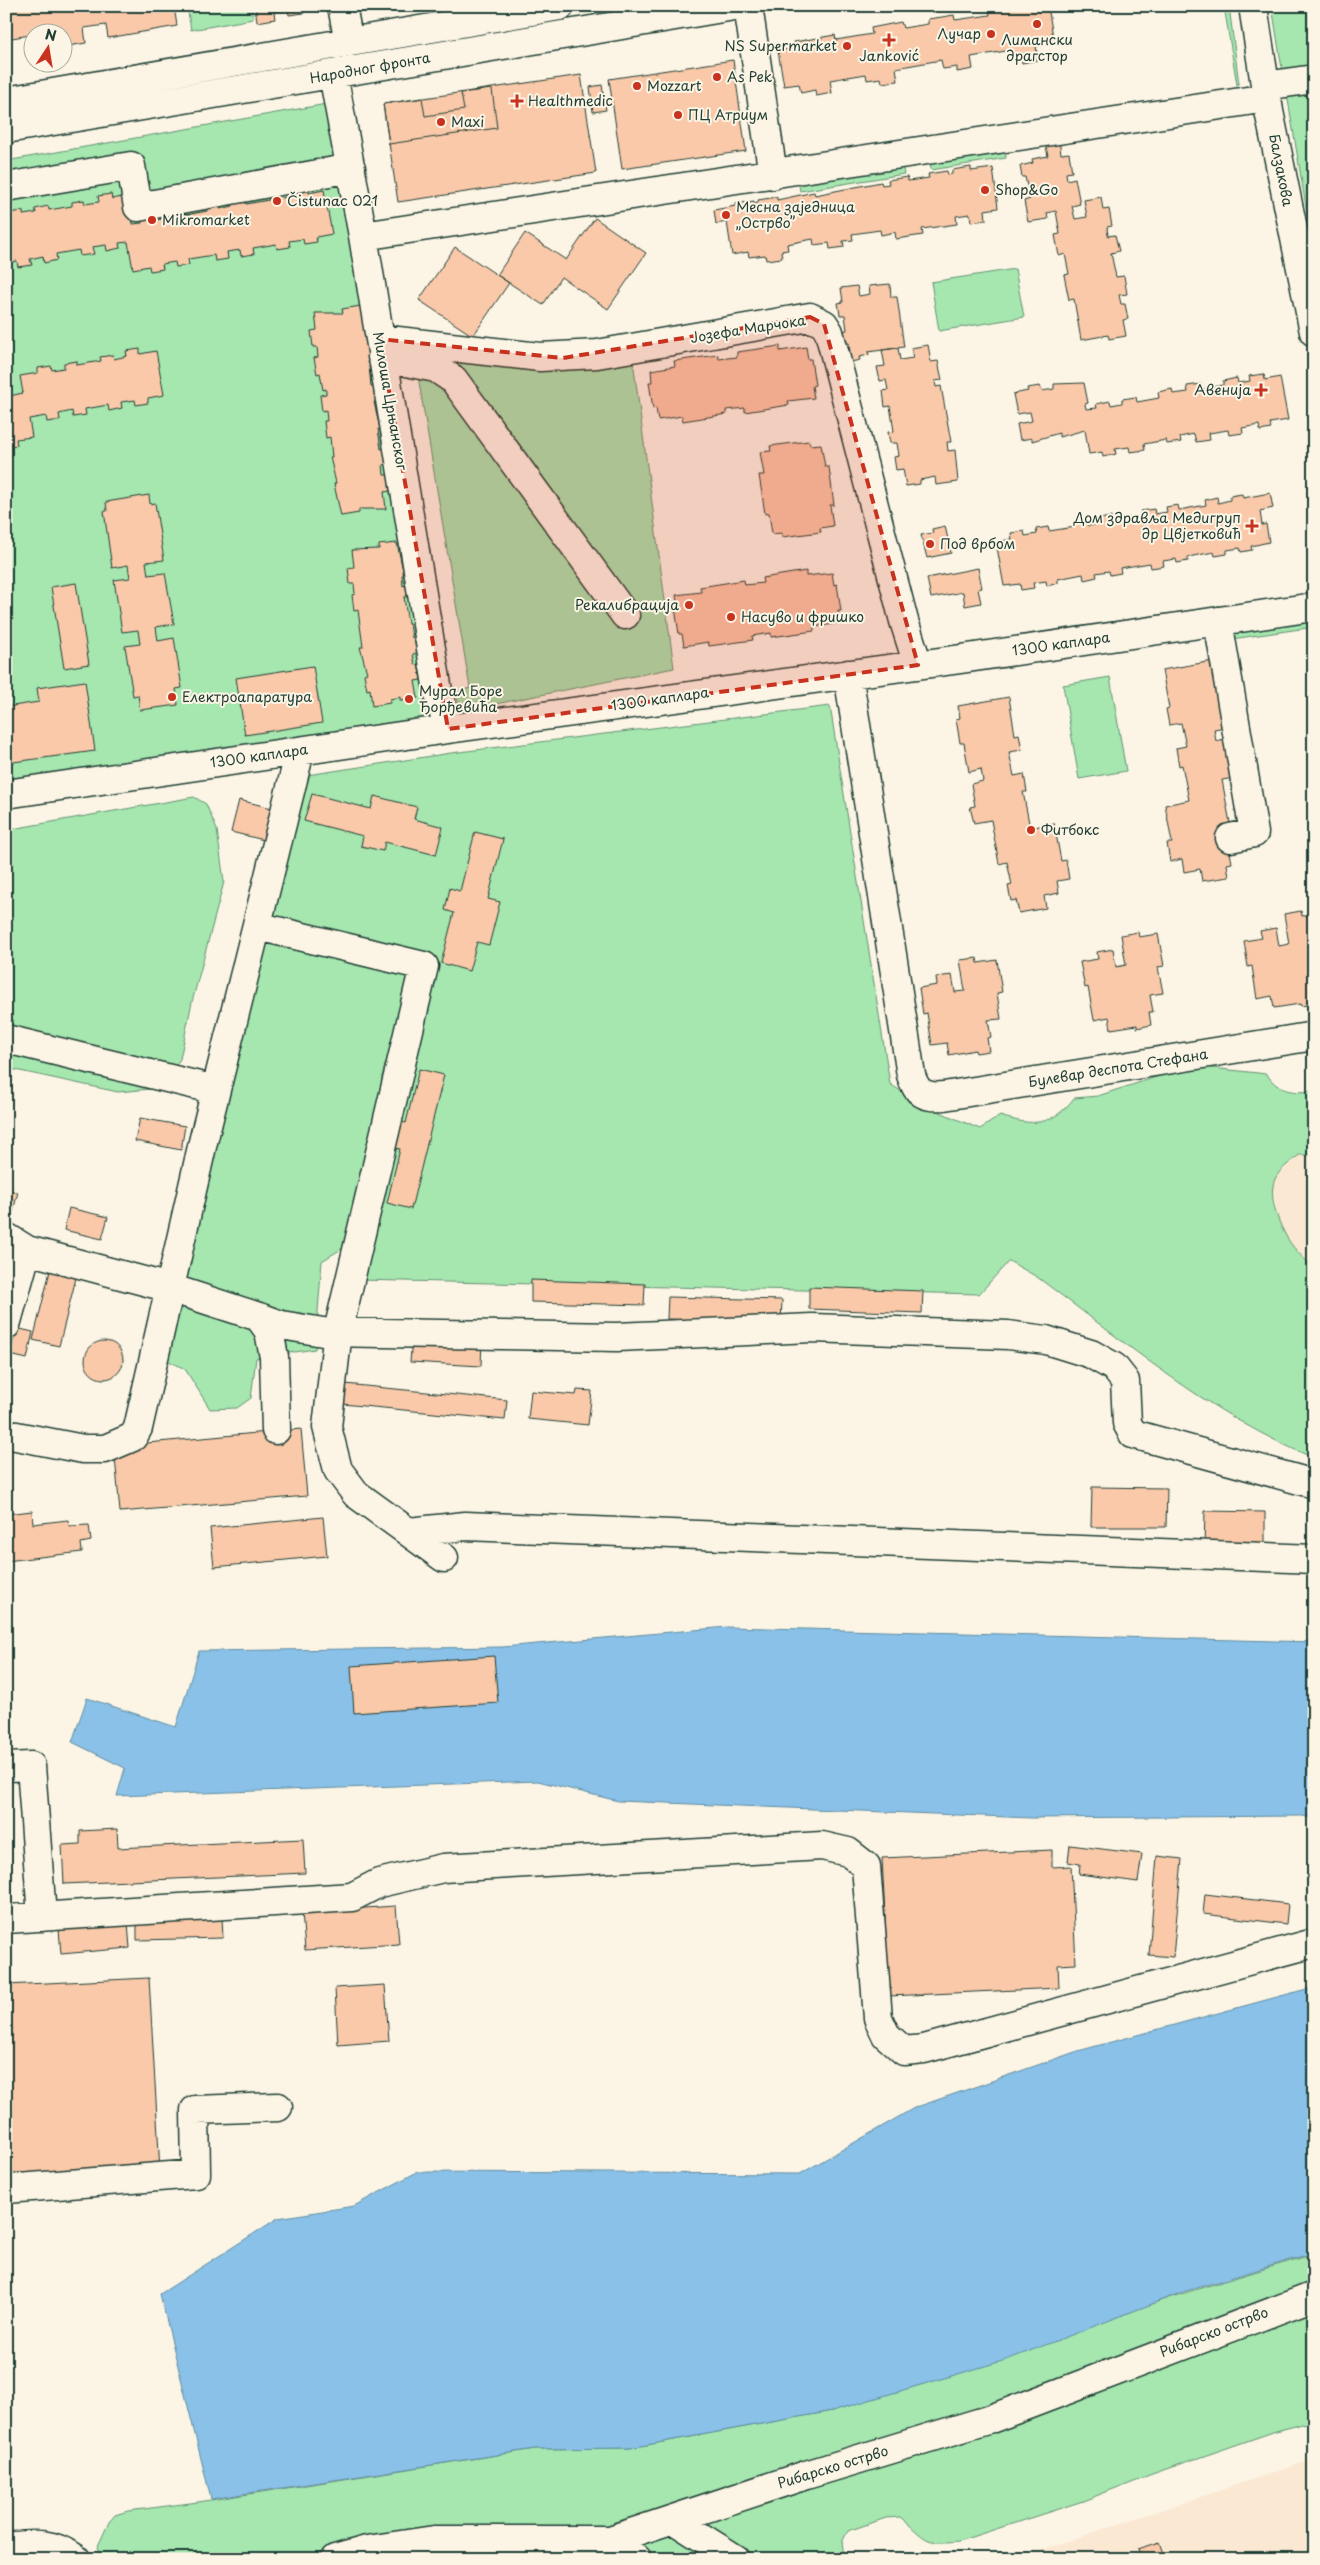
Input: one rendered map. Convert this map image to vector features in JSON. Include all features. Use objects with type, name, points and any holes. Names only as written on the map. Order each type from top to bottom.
[{"type":"street","points":[[342,6],[349,43]]},
{"type":"street","name":"Народног фронта","points":[[6,101],[560,6]]},
{"type":"street","name":"Народног фронта","points":[[6,129],[734,6]]},
{"type":"street","points":[[748,6],[773,174]]},
{"type":"street","name":"Балзакова","points":[[1253,6],[1266,92],[1314,332]]},
{"type":"street","name":"Милоша Црњанског","points":[[333,74],[363,236],[438,692],[448,729]]},
{"type":"street","points":[[363,236],[586,200],[773,174],[1266,92],[1314,79]]},
{"type":"street","points":[[6,187],[131,166],[138,206],[351,168]]},
{"type":"street","name":"Јозефа Марчока","points":[[381,348],[563,358],[597,354],[810,317],[818,319],[829,332],[901,612],[918,665]]},
{"type":"street","points":[[381,348],[436,368],[454,380],[625,614]]},
{"type":"street","name":"1300 каплара","points":[[6,794],[448,729],[918,665],[1314,607]]},
{"type":"street","points":[[1218,621],[1254,834],[1230,838]]},
{"type":"street","name":"Булевар деспота Стефана","points":[[848,674],[910,1075],[915,1089],[923,1095],[932,1098],[1314,1036]]},
{"type":"street","points":[[6,1434],[59,1446],[105,1449],[134,1437],[138,1428],[216,1090],[300,751]]},
{"type":"street","points":[[257,926],[424,966],[338,1331],[327,1426],[338,1470],[356,1494],[444,1558]]},
{"type":"street","points":[[6,1039],[216,1090]]},
{"type":"street","points":[[6,1325],[16,1243],[170,1288],[281,1325],[301,1329],[617,1337],[812,1328],[1008,1335],[1046,1340],[1091,1354],[1114,1367],[1125,1381],[1127,1423],[1133,1434],[1314,1484]]},
{"type":"street","points":[[259,1317],[269,1331],[274,1357],[276,1430]]},
{"type":"street","points":[[409,1532],[466,1526],[1314,1559]]},
{"type":"street","points":[[6,1767],[31,1766],[42,1917]]},
{"type":"street","points":[[6,1920],[352,1897],[379,1883],[443,1868],[822,1846],[848,1852],[866,1866],[878,2018],[886,2035],[904,2051],[924,2048],[1314,1943]]},
{"type":"street","points":[[6,2189],[196,2174],[195,2110],[278,2107]]},
{"type":"street","name":"Рибарско острво","points":[[335,2559],[368,2550],[434,2540],[610,2540],[806,2475],[988,2420],[1314,2296]]},
{"type":"street","points":[[674,2520],[736,2559]]},
{"type":"street","points":[[610,2540],[637,2559]]},
{"type":"street","points":[[6,2547],[38,2544],[61,2548],[76,2559]]},
{"type":"highlighted area","points":[[810,317],[824,324],[918,665],[448,729],[380,339],[563,358]]},
{"type":"shaded area","points":[[1299,1154],[1314,1155],[1314,1270],[1309,1262],[1296,1251],[1280,1227],[1272,1188],[1276,1178]]},
{"type":"shaded area","points":[[1314,2459],[1314,2559],[1013,2559]]},
{"type":"green space","points":[[187,6],[251,6],[253,19],[191,30]]},
{"type":"green space","points":[[1224,6],[1229,6],[1239,84],[1237,85]]},
{"type":"green space","points":[[1272,6],[1314,6],[1314,70],[1283,75]]},
{"type":"green space","points":[[1314,89],[1314,254],[1287,94]]},
{"type":"green space","points":[[332,101],[448,729],[6,783],[6,379],[11,378],[6,355],[6,161],[321,105]]},
{"type":"green space","points":[[1003,139],[1006,158],[931,170],[929,151]]},
{"type":"green space","points":[[901,157],[904,174],[800,191],[797,173]]},
{"type":"green space","points":[[1015,269],[1024,317],[939,331],[931,282]]},
{"type":"green space","points":[[400,343],[632,353],[674,668],[461,711],[455,692],[470,688],[417,370]]},
{"type":"green space","points":[[1314,615],[1314,627],[1225,640],[1223,629]]},
{"type":"green space","points":[[1110,677],[1126,771],[1079,779],[1063,685]]},
{"type":"green space","points":[[830,706],[890,1084],[921,1104],[980,1129],[1000,1116],[1022,1121],[1041,1122],[1058,1114],[1074,1098],[1098,1096],[1172,1072],[1185,1065],[1267,1074],[1281,1088],[1300,1092],[1314,1091],[1314,1155],[1299,1155],[1277,1175],[1273,1187],[1273,1196],[1277,1216],[1286,1236],[1314,1270],[1314,1458],[1276,1441],[1204,1399],[1136,1352],[1037,1277],[1009,1261],[979,1294],[358,1280],[432,973],[265,923],[294,777],[451,753]]},
{"type":"green space","points":[[194,797],[206,804],[217,830],[224,882],[192,1002],[180,1059],[162,1088],[118,1092],[6,1068],[6,830]]},
{"type":"green space","points":[[271,938],[404,973],[408,982],[382,1077],[383,1104],[343,1248],[322,1261],[315,1349],[256,1358],[251,1398],[237,1408],[210,1409],[185,1369],[160,1357],[260,945]]},
{"type":"green space","points":[[1314,2254],[1314,2421],[1276,2431],[1152,2474],[1083,2501],[959,2541],[931,2541],[920,2535],[900,2517],[886,2518],[848,2531],[843,2540],[845,2559],[101,2559],[97,2548],[109,2522],[115,2515],[128,2511],[198,2502],[535,2449],[630,2448],[832,2411],[1171,2297]]},
{"type":"water","points":[[727,1627],[1314,1642],[1314,1819],[1303,1816],[1031,1818],[618,1801],[538,1781],[117,1796],[125,1768],[72,1742],[87,1698],[176,1727],[199,1651],[503,1647]]},
{"type":"water","points":[[1314,1987],[1314,2253],[1183,2292],[1009,2359],[832,2411],[630,2448],[535,2449],[211,2499],[160,2294],[278,2218],[354,2206],[417,2172],[800,2174],[914,2108],[1078,2051]]},
{"type":"building","points":[[174,6],[177,26],[108,38],[106,25],[84,28],[86,43],[72,45],[72,22],[22,22],[22,36],[6,39],[6,7]]},
{"type":"building","points":[[255,6],[302,6],[304,13],[289,15],[288,10],[274,12],[275,19],[257,22]]},
{"type":"building","points":[[1048,6],[1054,43],[1036,46],[1038,60],[1022,63],[1021,57],[1007,59],[1006,51],[971,57],[973,69],[957,72],[957,67],[943,69],[941,60],[896,68],[898,81],[882,83],[881,78],[867,80],[866,74],[830,80],[832,93],[816,96],[815,90],[801,93],[799,84],[784,86],[778,51],[795,48],[794,42],[835,35],[836,40],[872,34],[871,28],[901,22],[903,28],[928,24],[928,19],[954,15],[955,20],[990,15],[989,10]]},
{"type":"building","points":[[6,39],[9,56],[6,56]]},
{"type":"building","name":"ПЦ Атриум","points":[[733,60],[746,151],[622,169],[609,79]]},
{"type":"building","points":[[581,75],[596,173],[398,202],[383,104]]},
{"type":"building","points":[[602,85],[606,110],[593,112],[590,87]]},
{"type":"building","name":"Maxi","points":[[492,89],[497,128],[389,144],[383,104],[422,98],[425,116],[464,110],[461,93]]},
{"type":"building","points":[[1059,139],[1061,154],[1069,153],[1072,172],[1066,173],[1067,180],[1075,178],[1080,204],[1072,206],[1075,219],[1087,217],[1084,200],[1101,197],[1103,210],[1109,209],[1112,226],[1107,227],[1108,236],[1115,235],[1119,251],[1111,253],[1116,277],[1124,276],[1127,294],[1119,295],[1121,304],[1125,304],[1128,319],[1123,320],[1126,336],[1109,339],[1108,335],[1081,340],[1074,299],[1069,300],[1064,275],[1069,274],[1065,254],[1059,256],[1055,235],[1060,234],[1056,211],[1047,213],[1048,219],[1028,222],[1024,201],[1030,199],[1025,177],[1022,177],[1020,166],[1033,163],[1032,159],[1048,156],[1045,142]]},
{"type":"building","points":[[971,167],[971,171],[993,168],[998,208],[985,210],[986,220],[971,222],[970,214],[956,216],[957,224],[922,229],[923,235],[896,239],[895,232],[881,235],[880,230],[852,234],[853,240],[843,241],[844,247],[830,249],[829,243],[814,245],[813,239],[787,244],[788,250],[781,251],[782,258],[766,260],[765,255],[749,257],[748,252],[732,255],[727,222],[716,224],[714,210],[735,206],[735,204],[754,201],[754,204],[758,203],[758,200],[777,197],[777,200],[814,192],[815,195],[881,182],[882,185],[889,184],[888,180],[907,177],[908,181],[929,178],[928,174],[947,171],[948,175],[952,174],[952,170]]},
{"type":"building","points":[[308,188],[309,193],[324,190],[332,234],[316,237],[317,242],[304,244],[303,239],[289,241],[290,247],[277,249],[276,244],[253,248],[254,254],[241,256],[240,250],[227,252],[228,259],[215,261],[214,255],[188,259],[189,265],[176,267],[175,262],[162,264],[163,269],[150,271],[149,266],[133,269],[128,242],[119,243],[120,248],[107,251],[106,245],[92,247],[94,254],[80,256],[79,250],[56,254],[57,260],[44,263],[43,256],[30,259],[32,265],[18,267],[17,261],[6,263],[6,218],[10,218],[9,213],[23,211],[23,215],[36,213],[35,209],[48,206],[49,210],[72,206],[72,202],[84,200],[85,204],[99,202],[98,196],[111,194],[112,199],[128,196],[133,224],[142,223],[141,218],[154,215],[155,220],[168,218],[167,213],[180,211],[181,216],[207,211],[206,207],[219,205],[220,209],[233,206],[232,202],[245,200],[246,204],[269,200],[268,196],[281,193],[282,198],[296,195],[295,190]]},
{"type":"building","points":[[595,218],[646,253],[608,309],[561,277],[543,305],[497,275],[525,233],[566,260]]},
{"type":"building","points":[[455,247],[509,283],[473,336],[419,300]]},
{"type":"building","points":[[890,284],[891,297],[897,297],[904,347],[868,352],[869,355],[859,357],[860,360],[851,362],[849,343],[844,344],[842,331],[847,330],[845,315],[840,315],[838,303],[843,302],[841,288],[857,286],[859,296],[870,294],[869,286]]},
{"type":"building","points":[[361,306],[368,339],[365,339],[371,365],[369,366],[371,386],[374,386],[377,402],[374,402],[380,429],[378,429],[381,449],[384,448],[387,464],[383,465],[384,475],[388,475],[390,491],[384,492],[386,509],[359,509],[359,513],[341,516],[330,457],[332,457],[330,437],[326,438],[324,421],[327,421],[326,410],[322,411],[320,395],[326,394],[326,389],[323,390],[320,373],[317,374],[314,358],[318,357],[317,347],[313,347],[311,331],[317,330],[315,313],[343,313],[342,309]]},
{"type":"building","points":[[928,345],[931,362],[938,361],[942,380],[935,381],[936,387],[941,386],[951,442],[947,442],[948,451],[955,450],[958,482],[936,485],[935,477],[920,480],[920,484],[906,486],[903,469],[896,470],[894,457],[899,456],[897,443],[890,443],[888,432],[894,431],[890,406],[885,407],[883,391],[888,390],[886,380],[880,381],[877,367],[885,366],[882,350],[898,348],[900,360],[913,358],[911,348]]},
{"type":"building","points":[[780,346],[780,351],[806,347],[808,359],[811,359],[815,385],[812,386],[814,398],[788,401],[789,405],[745,412],[745,408],[726,410],[727,414],[683,421],[682,416],[658,420],[656,408],[653,409],[649,382],[652,382],[651,370],[675,366],[674,361],[718,355],[719,359],[737,357],[737,352]]},
{"type":"building","points":[[140,349],[140,354],[156,351],[164,395],[148,398],[148,403],[136,405],[135,400],[121,402],[122,408],[109,411],[108,405],[85,409],[86,415],[73,417],[72,411],[59,414],[60,420],[47,422],[46,416],[29,419],[32,437],[16,439],[17,445],[6,447],[6,391],[9,396],[23,393],[20,376],[38,373],[38,368],[51,366],[52,370],[64,368],[64,363],[77,361],[77,365],[101,361],[100,357],[113,355],[114,359],[127,356],[126,351]]},
{"type":"building","points":[[1264,374],[1265,380],[1280,377],[1288,420],[1270,423],[1271,429],[1260,431],[1259,425],[1242,428],[1243,433],[1229,435],[1228,430],[1209,433],[1210,440],[1196,442],[1194,434],[1180,437],[1181,442],[1167,444],[1166,440],[1144,444],[1145,450],[1130,452],[1129,447],[1115,449],[1116,454],[1103,457],[1102,452],[1089,454],[1085,430],[1059,437],[1059,433],[1032,441],[1032,438],[1020,440],[1017,424],[1032,421],[1030,412],[1017,414],[1013,394],[1028,391],[1027,388],[1040,386],[1042,391],[1054,389],[1054,384],[1084,383],[1088,403],[1085,404],[1086,409],[1097,408],[1096,404],[1110,401],[1111,405],[1122,403],[1122,399],[1136,397],[1137,402],[1159,398],[1158,392],[1172,389],[1173,394],[1188,392],[1187,386],[1201,384],[1202,389],[1223,385],[1223,381],[1237,378],[1238,383],[1250,381],[1249,376]]},
{"type":"building","points":[[809,441],[810,445],[821,444],[825,467],[829,467],[834,505],[830,505],[833,526],[820,528],[821,532],[782,537],[782,533],[772,534],[769,513],[765,514],[759,475],[764,475],[760,452],[771,451],[770,446]]},
{"type":"building","points":[[1270,493],[1273,508],[1260,511],[1262,525],[1266,524],[1269,542],[1251,546],[1252,550],[1241,552],[1240,548],[1227,550],[1227,554],[1215,556],[1214,552],[1188,557],[1188,561],[1177,563],[1176,559],[1163,561],[1164,566],[1151,568],[1150,563],[1120,568],[1121,573],[1110,575],[1109,571],[1096,573],[1097,577],[1084,580],[1083,574],[1058,579],[1058,583],[1047,586],[1046,581],[1033,583],[1034,588],[1021,590],[1020,584],[1004,586],[996,542],[1012,539],[1011,533],[1024,531],[1025,536],[1037,534],[1036,529],[1048,527],[1049,531],[1075,527],[1074,523],[1087,521],[1088,526],[1100,524],[1099,519],[1111,517],[1112,521],[1142,516],[1141,511],[1154,509],[1155,514],[1167,512],[1166,507],[1178,505],[1179,510],[1206,505],[1205,500],[1217,497],[1218,503],[1230,500],[1230,496],[1242,494],[1243,498]]},
{"type":"building","points":[[149,495],[150,504],[155,503],[164,560],[146,562],[148,575],[165,573],[174,624],[156,627],[158,641],[174,638],[182,688],[176,689],[178,705],[140,710],[138,695],[133,696],[125,646],[140,644],[138,630],[122,632],[114,580],[130,578],[128,565],[112,568],[104,511],[107,511],[106,502]]},
{"type":"building","points":[[945,526],[951,553],[927,558],[921,535],[933,533],[932,529]]},
{"type":"building","points":[[397,543],[404,575],[402,575],[403,586],[406,585],[407,597],[404,597],[408,624],[410,623],[417,653],[413,654],[415,665],[418,664],[421,680],[415,681],[418,698],[400,700],[400,697],[390,699],[390,703],[372,706],[370,689],[367,690],[364,674],[367,673],[360,647],[363,647],[358,610],[354,611],[352,595],[355,594],[354,584],[350,584],[348,568],[354,567],[352,550],[379,549],[379,545]]},
{"type":"building","points":[[978,568],[982,588],[978,589],[981,603],[965,606],[963,592],[931,598],[927,578]]},
{"type":"building","points":[[806,571],[806,576],[832,573],[834,585],[837,584],[841,611],[838,611],[840,623],[814,627],[814,631],[771,637],[771,633],[752,636],[753,640],[709,646],[708,642],[684,646],[682,634],[679,634],[675,608],[678,608],[676,595],[701,592],[700,587],[744,580],[745,585],[763,583],[762,578]]},
{"type":"building","points":[[76,583],[89,664],[64,668],[51,587]]},
{"type":"building","points":[[1213,661],[1226,727],[1214,729],[1216,741],[1228,738],[1240,777],[1222,780],[1230,823],[1222,825],[1226,848],[1229,847],[1232,863],[1227,864],[1229,877],[1202,881],[1200,869],[1184,872],[1182,859],[1170,862],[1167,843],[1172,843],[1165,805],[1189,800],[1182,765],[1179,766],[1176,748],[1186,746],[1181,723],[1169,725],[1166,709],[1169,708],[1162,670]]},
{"type":"building","points":[[313,666],[322,723],[245,735],[236,678]]},
{"type":"building","points":[[85,681],[95,751],[6,763],[6,707],[39,702],[37,688]]},
{"type":"building","points":[[1009,697],[1015,735],[1019,734],[1022,750],[1009,752],[1014,776],[1024,774],[1027,792],[1023,792],[1030,828],[1054,823],[1061,861],[1066,860],[1069,879],[1057,881],[1059,893],[1044,896],[1046,908],[1019,913],[1016,900],[1011,901],[1008,886],[1012,885],[1007,862],[999,864],[991,820],[974,823],[970,807],[975,806],[971,784],[983,781],[981,769],[969,772],[964,743],[960,743],[956,719],[960,718],[958,706]]},
{"type":"building","points":[[312,794],[371,809],[374,796],[417,807],[414,819],[443,827],[436,855],[385,842],[383,851],[361,846],[363,836],[304,821]]},
{"type":"building","points":[[239,800],[276,809],[268,841],[231,832]]},
{"type":"building","points":[[475,832],[503,839],[488,899],[500,902],[489,945],[477,942],[469,971],[441,963],[454,913],[445,910],[450,888],[460,891]]},
{"type":"building","points":[[1301,911],[1302,916],[1314,914],[1314,1004],[1274,1008],[1272,996],[1257,999],[1252,966],[1248,967],[1244,941],[1262,938],[1260,931],[1276,928],[1279,946],[1289,944],[1284,914]]},
{"type":"building","points":[[1138,932],[1139,937],[1158,934],[1164,966],[1158,967],[1163,993],[1150,995],[1153,1012],[1149,1012],[1151,1025],[1137,1028],[1137,1025],[1111,1029],[1109,1017],[1094,1020],[1088,987],[1085,988],[1080,962],[1098,959],[1097,952],[1113,949],[1116,967],[1126,965],[1121,935]]},
{"type":"building","points":[[977,958],[978,963],[997,960],[1002,992],[997,993],[1001,1019],[988,1020],[991,1037],[987,1038],[989,1051],[976,1053],[975,1050],[949,1055],[947,1043],[932,1045],[927,1013],[923,1014],[919,988],[937,985],[936,977],[952,975],[955,992],[965,991],[960,960]]},
{"type":"building","points":[[419,1069],[444,1075],[411,1209],[387,1203],[400,1149],[390,1147],[397,1121],[406,1123]]},
{"type":"building","points":[[140,1118],[185,1126],[181,1150],[135,1141]]},
{"type":"building","points":[[6,1190],[18,1192],[11,1219],[6,1218]]},
{"type":"building","points":[[69,1208],[108,1217],[102,1239],[64,1230]]},
{"type":"building","points":[[51,1267],[77,1274],[59,1346],[33,1340]]},
{"type":"building","points":[[531,1280],[645,1284],[644,1305],[531,1302]]},
{"type":"building","points":[[809,1287],[923,1291],[922,1313],[809,1309]]},
{"type":"building","points":[[668,1297],[782,1300],[781,1323],[667,1319]]},
{"type":"building","points":[[16,1328],[33,1332],[27,1359],[10,1355]]},
{"type":"building","points":[[412,1337],[482,1341],[481,1366],[410,1362]]},
{"type":"building","points":[[104,1341],[111,1342],[117,1347],[122,1353],[122,1367],[117,1373],[111,1378],[104,1379],[97,1378],[91,1373],[86,1367],[85,1360],[86,1353],[91,1347],[97,1342]]},
{"type":"building","points":[[345,1384],[507,1400],[505,1420],[343,1404]]},
{"type":"building","points":[[577,1390],[592,1391],[588,1425],[528,1419],[531,1391],[576,1395]]},
{"type":"building","points":[[301,1429],[307,1496],[120,1512],[114,1446]]},
{"type":"building","points":[[1092,1487],[1167,1488],[1166,1527],[1091,1527]]},
{"type":"building","points":[[32,1511],[33,1524],[68,1520],[69,1526],[89,1525],[91,1541],[81,1543],[82,1552],[6,1561],[6,1514]]},
{"type":"building","points":[[1205,1511],[1265,1512],[1265,1549],[1204,1548]]},
{"type":"building","points":[[323,1517],[327,1556],[214,1567],[210,1528]]},
{"type":"building","points":[[494,1656],[498,1703],[354,1713],[351,1666]]},
{"type":"building","points":[[117,1829],[118,1848],[303,1839],[305,1873],[64,1884],[62,1845],[80,1844],[80,1831]]},
{"type":"building","points":[[1070,1845],[1142,1854],[1138,1882],[1079,1874],[1080,1864],[1068,1862]]},
{"type":"building","points":[[1052,1850],[1052,1867],[1071,1866],[1076,1964],[1058,1965],[1059,1988],[889,1996],[882,1858]]},
{"type":"building","points":[[1157,1856],[1182,1859],[1173,1957],[1149,1955]]},
{"type":"building","points":[[1205,1894],[1288,1904],[1286,1924],[1203,1914]]},
{"type":"building","points":[[396,1906],[399,1944],[305,1950],[302,1912]]},
{"type":"building","points":[[222,1917],[223,1938],[137,1940],[137,1919]]},
{"type":"building","points":[[128,1923],[130,1948],[61,1954],[59,1929]]},
{"type":"building","points":[[149,1978],[160,2171],[6,2180],[6,1985]]},
{"type":"building","points":[[385,1985],[389,2041],[338,2045],[335,1988]]},
{"type":"building","points":[[1160,2542],[1166,2559],[1142,2559],[1138,2549]]},
{"type":"place","name":"Лимански драгстор","points":[[1037,24]]},
{"type":"place","name":"Лучар","points":[[991,34]]},
{"type":"place","name":"Janković","points":[[889,40]]},
{"type":"place","name":"NS Supermarket","points":[[847,46]]},
{"type":"place","name":"As Pek","points":[[717,77]]},
{"type":"place","name":"Mozzart","points":[[637,86]]},
{"type":"place","name":"Healthmedic","points":[[517,101]]},
{"type":"place","name":"ПЦ Атриум","points":[[678,115]]},
{"type":"place","name":"Maxi","points":[[441,122]]},
{"type":"place","name":"Shop&Go","points":[[985,190]]},
{"type":"place","name":"Čistunac 021","points":[[277,201]]},
{"type":"place","name":"Месна заједница „Острво”","points":[[726,215]]},
{"type":"place","name":"Mikromarket","points":[[152,220]]},
{"type":"place","name":"Авенија","points":[[1261,390]]},
{"type":"place","name":"Дом здравља Медигруп др Цвјетковић","points":[[1252,526]]},
{"type":"place","name":"Под врбом","points":[[930,544]]},
{"type":"place","name":"Рекалибрација","points":[[689,605]]},
{"type":"place","name":"Насуво и фришко","points":[[731,617]]},
{"type":"place","name":"Електроапаратура","points":[[172,697]]},
{"type":"place","name":"Мурал Боре Ђорђевића","points":[[409,699]]},
{"type":"place","name":"Фитбокс","points":[[1031,830]]}]
